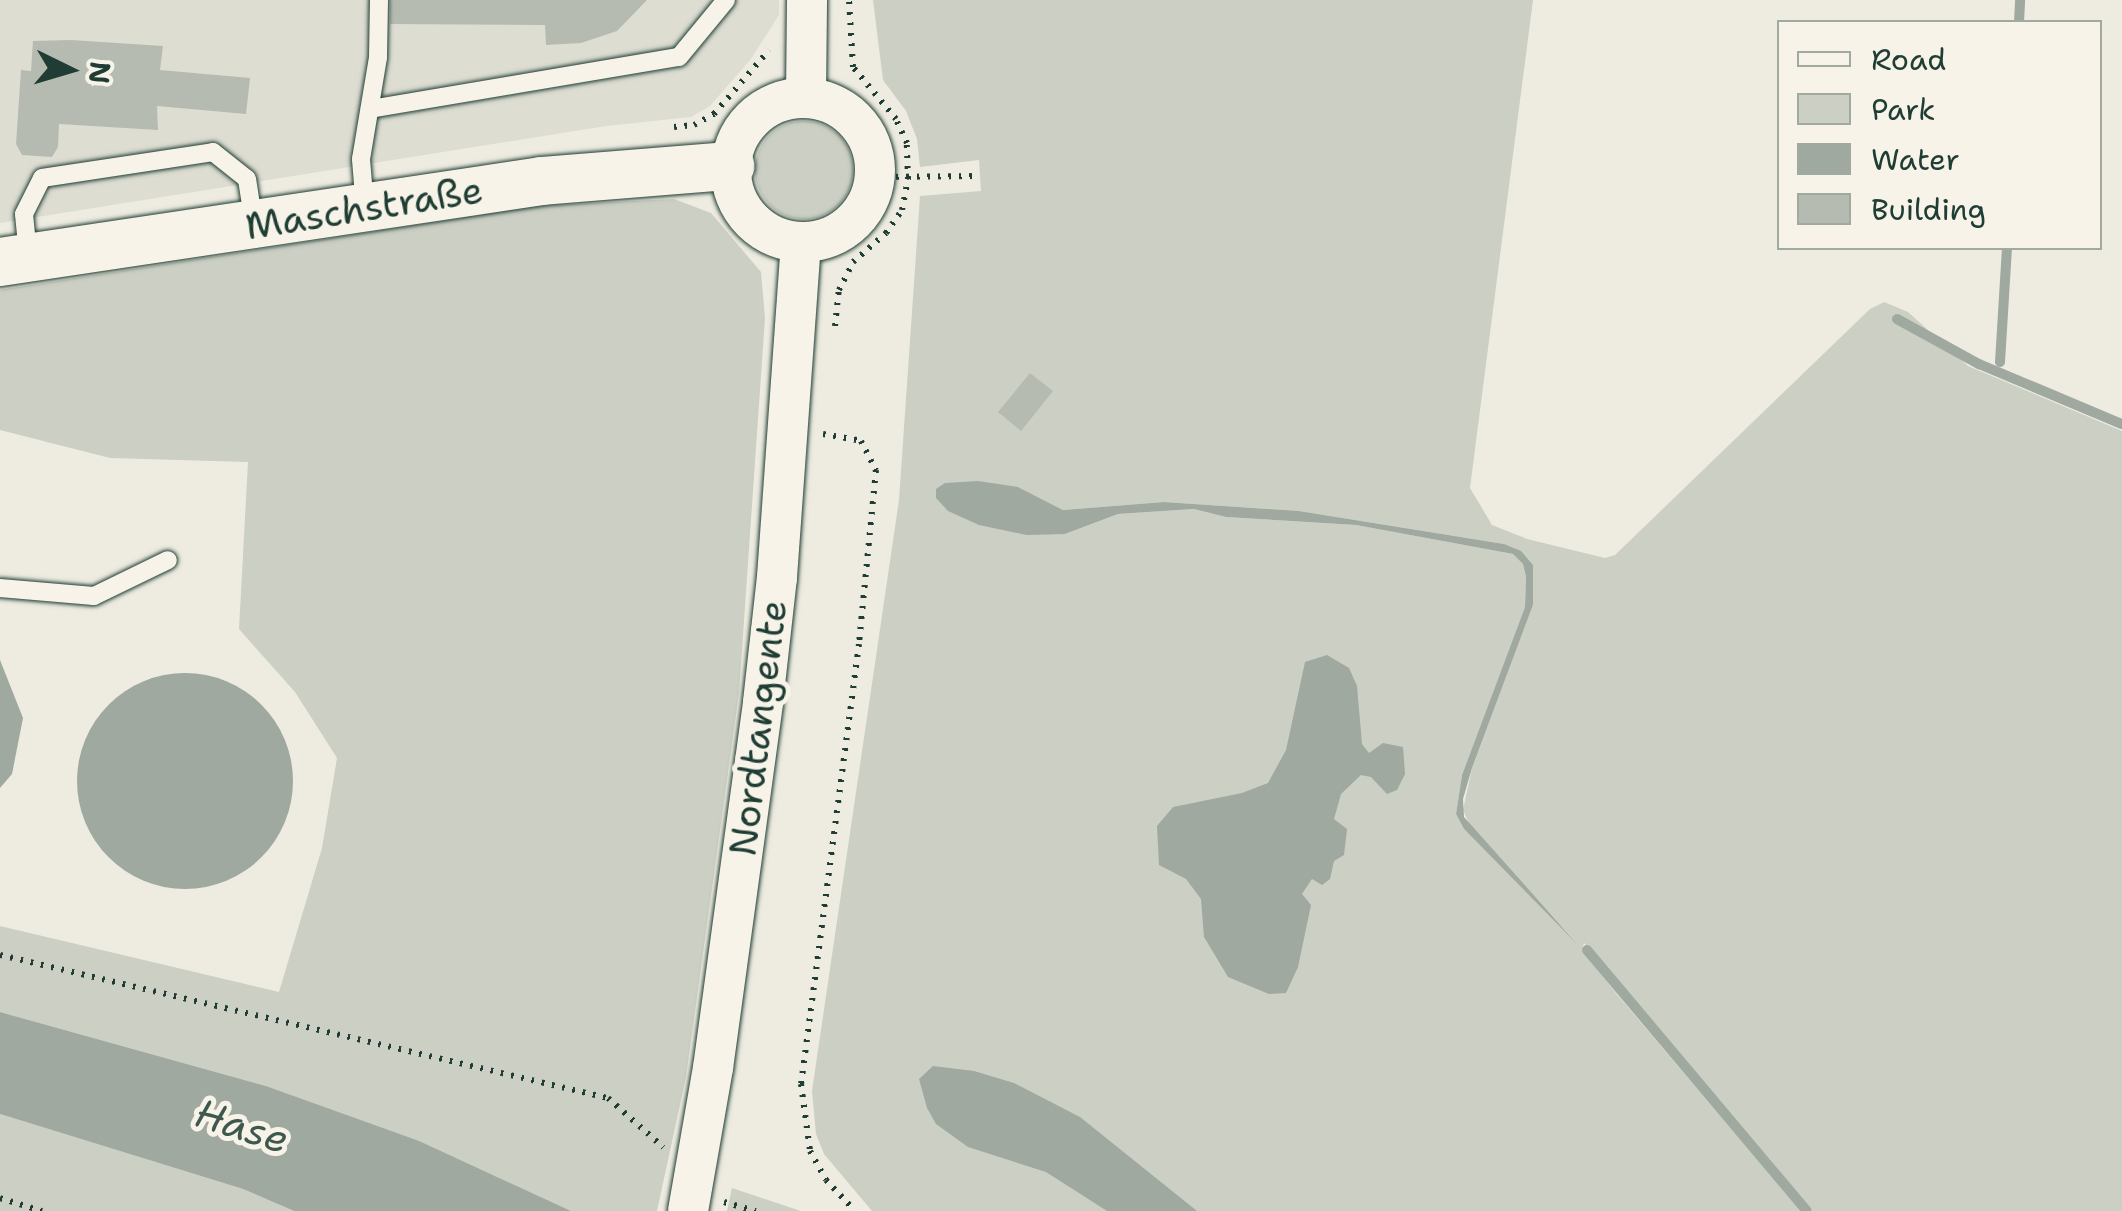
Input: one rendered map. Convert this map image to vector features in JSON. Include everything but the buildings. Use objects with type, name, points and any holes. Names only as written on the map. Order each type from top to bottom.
[{"type":"main road","name":"Maschstraße","points":[[14,260],[542,181],[730,166]]},
{"type":"street","points":[[806,97],[807,0]]},
{"type":"street","points":[[806,97],[826,100],[858,122],[869,139],[875,178],[870,198],[850,224],[822,240],[801,242],[778,238],[758,227],[742,210],[733,190],[730,166],[740,134],[763,109],[784,99],[806,97]]},
{"type":"street","name":"Nordtangente","points":[[690,1194],[763,702],[789,430],[801,242]]},
{"type":"lane","points":[[365,208],[361,160],[378,58],[379,0]]},
{"type":"lane","points":[[370,110],[678,57],[726,0]]},
{"type":"lane","points":[[14,260],[24,214],[42,178],[213,152],[247,179],[254,224]]},
{"type":"lane","points":[[0,588],[94,596],[168,560]]},
{"type":"path","points":[[875,178],[980,176]]},
{"type":"path","points":[[789,430],[861,441],[876,470],[860,644],[801,1084],[810,1152],[826,1180],[855,1211]]},
{"type":"path","points":[[0,955],[608,1098],[690,1194],[756,1211]]},
{"type":"path","points":[[0,1198],[42,1211]]},
{"type":"shaded area","points":[[0,0],[779,0],[779,15],[751,59],[710,106],[691,117],[606,126],[0,223]]},
{"type":"green space","points":[[873,0],[1533,0],[1470,488],[1492,525],[1527,539],[1605,558],[1615,555],[1870,309],[1884,302],[1908,312],[1968,366],[2122,431],[2122,1211],[1812,1211],[1584,943],[1582,950],[1615,992],[1801,1211],[872,1211],[824,1154],[816,1134],[812,1091],[899,500],[920,196],[981,191],[979,160],[920,167],[917,139],[906,111],[883,80]],"holes":[[[1018,487],[1063,510],[1164,502],[1299,511],[1504,544],[1533,565],[1533,605],[1472,768],[1463,810],[1470,826],[1579,945],[1464,829],[1456,814],[1462,775],[1525,607],[1526,577],[1523,564],[1513,554],[1356,525],[1226,517],[1194,509],[1118,514],[1065,534]]]},
{"type":"green space","points":[[804,121],[823,125],[839,135],[849,151],[853,170],[849,189],[839,205],[823,215],[804,219],[785,215],[769,205],[759,189],[755,170],[759,151],[769,135],[785,125]]},
{"type":"green space","points":[[674,199],[711,213],[761,272],[765,318],[739,693],[686,1077],[657,1211],[571,1211],[419,1142],[266,1086],[0,1012],[0,926],[279,992],[322,848],[337,758],[295,692],[239,629],[248,462],[110,458],[0,430],[0,290],[537,206]]},
{"type":"green space","points":[[0,1114],[243,1189],[294,1211],[0,1211]]},
{"type":"green space","points":[[732,1188],[801,1211],[727,1211]]},
{"type":"water","points":[[978,481],[1018,487],[1063,510],[1164,502],[1299,511],[1504,544],[1521,551],[1533,565],[1533,605],[1472,768],[1463,799],[1464,817],[1579,946],[1464,829],[1456,814],[1462,775],[1525,607],[1526,577],[1523,564],[1513,554],[1356,525],[1226,517],[1194,509],[1118,514],[1065,534],[1027,535],[979,525],[948,511],[936,498],[936,489],[945,483]]},
{"type":"water","points":[[1327,655],[1349,668],[1357,686],[1362,744],[1369,753],[1383,743],[1403,747],[1405,774],[1397,790],[1387,794],[1371,777],[1361,775],[1341,794],[1334,819],[1347,829],[1344,855],[1334,861],[1330,879],[1322,885],[1312,879],[1302,894],[1311,905],[1298,967],[1286,993],[1269,994],[1228,977],[1204,937],[1201,899],[1186,879],[1159,865],[1157,826],[1173,807],[1242,793],[1268,783],[1286,750],[1305,662]]},
{"type":"water","points":[[0,660],[23,718],[12,774],[0,788]]},
{"type":"water","points":[[185,673],[226,681],[261,705],[285,740],[293,781],[285,822],[261,857],[226,881],[185,889],[144,881],[109,857],[85,822],[77,781],[85,740],[109,705],[144,681]]},
{"type":"water","name":"Hase","points":[[0,1012],[266,1086],[419,1141],[571,1211],[294,1211],[243,1189],[0,1114]]},
{"type":"water","points":[[933,1066],[974,1071],[1014,1083],[1080,1117],[1197,1211],[1107,1211],[1046,1172],[968,1147],[936,1124],[927,1108],[919,1079]]},
{"type":"waterway","points":[[2019,20],[2020,0]]},
{"type":"waterway","points":[[2000,362],[2007,250]]},
{"type":"waterway","points":[[1897,319],[1979,364],[2122,424]]},
{"type":"waterway","points":[[1587,950],[1807,1211]]}]
